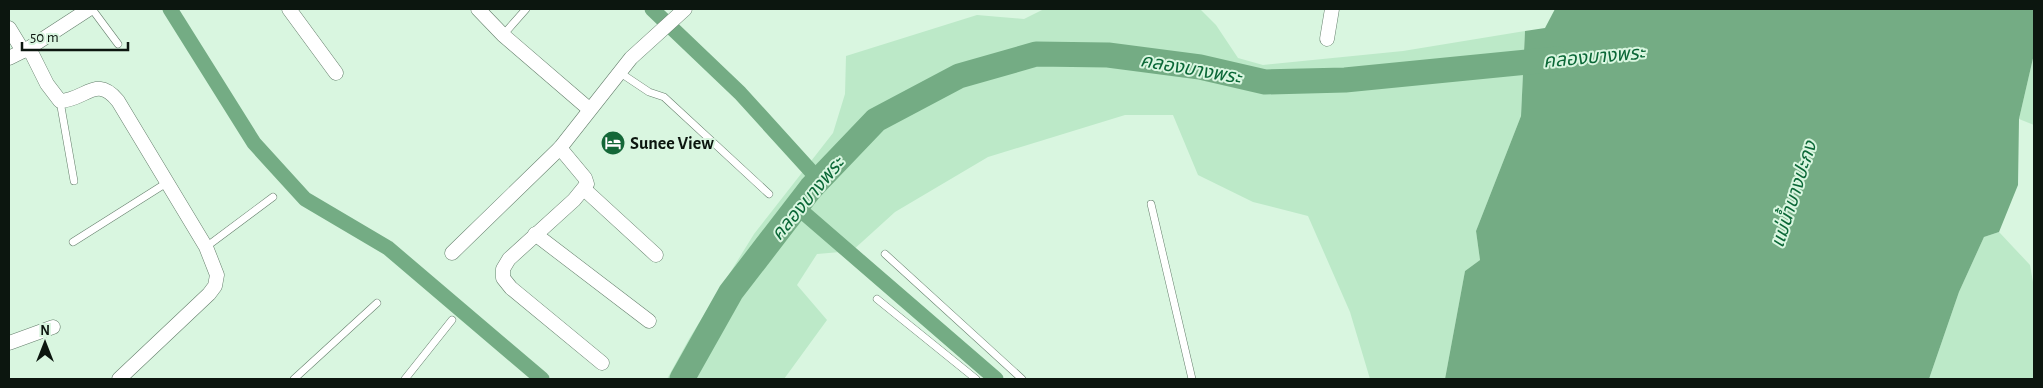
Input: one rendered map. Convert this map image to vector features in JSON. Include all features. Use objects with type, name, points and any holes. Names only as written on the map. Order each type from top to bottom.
[{"type":"street","points":[[9,58],[26,50],[91,9]]},
{"type":"street","points":[[289,9],[336,74]]},
{"type":"street","points":[[478,9],[503,35],[589,109]]},
{"type":"street","points":[[452,253],[560,148],[619,72],[685,9]]},
{"type":"street","points":[[1327,39],[1332,9]]},
{"type":"street","points":[[9,28],[60,101],[70,101],[95,88],[104,88],[110,92],[168,182],[206,247],[217,275],[215,286],[119,379]]},
{"type":"street","points":[[560,148],[585,178],[587,184],[584,189],[509,259],[503,268],[503,278],[511,288],[602,363]]},
{"type":"street","points":[[584,189],[656,255]]},
{"type":"street","points":[[535,234],[649,321]]},
{"type":"street","points":[[9,343],[53,326]]},
{"type":"lane","points":[[91,9],[118,44]]},
{"type":"lane","points":[[503,35],[526,9]]},
{"type":"lane","points":[[619,72],[649,92],[664,97],[769,194]]},
{"type":"lane","points":[[60,101],[74,180]]},
{"type":"lane","points":[[73,242],[168,182]]},
{"type":"lane","points":[[206,247],[273,197]]},
{"type":"lane","points":[[1151,204],[1192,379]]},
{"type":"lane","points":[[885,254],[1022,379]]},
{"type":"lane","points":[[877,299],[976,379]]},
{"type":"lane","points":[[294,379],[377,303]]},
{"type":"lane","points":[[405,379],[452,320]]},
{"type":"shaded area","points":[[1044,9],[1200,9],[1216,25],[1238,58],[1263,65],[1403,51],[1525,31],[1521,116],[1476,231],[1480,260],[1465,271],[1445,379],[1370,379],[1350,312],[1308,216],[1253,202],[1198,175],[1173,115],[1125,115],[988,157],[895,212],[852,251],[817,254],[797,285],[827,320],[784,379],[667,379],[689,339],[754,234],[833,133],[845,94],[846,56],[977,15],[1024,19]]},
{"type":"shaded area","points":[[2034,54],[2034,125],[2019,119]]},
{"type":"shaded area","points":[[1999,232],[2030,265],[2034,288],[2034,379],[1929,379],[1959,292],[1984,237]]},
{"type":"water","name":"แม่น้ำบางปะกง","points":[[1555,9],[2034,9],[2034,54],[2019,119],[2018,185],[1999,232],[1984,237],[1959,292],[1929,379],[1445,379],[1465,271],[1480,260],[1476,231],[1521,116],[1525,31],[1545,28]]},
{"type":"waterway","points":[[170,9],[254,143],[305,199],[388,248],[542,379]]},
{"type":"waterway","points":[[652,9],[740,93],[819,180]]},
{"type":"waterway","name":"คลองบางพระ","points":[[682,379],[731,292],[811,188],[876,120],[959,76],[1036,54],[1108,55],[1200,67],[1265,82],[1345,80],[1558,59]]},
{"type":"waterway","points":[[797,207],[996,379]]},
{"type":"place","name":"Sunee View","points":[[613,143]]}]
